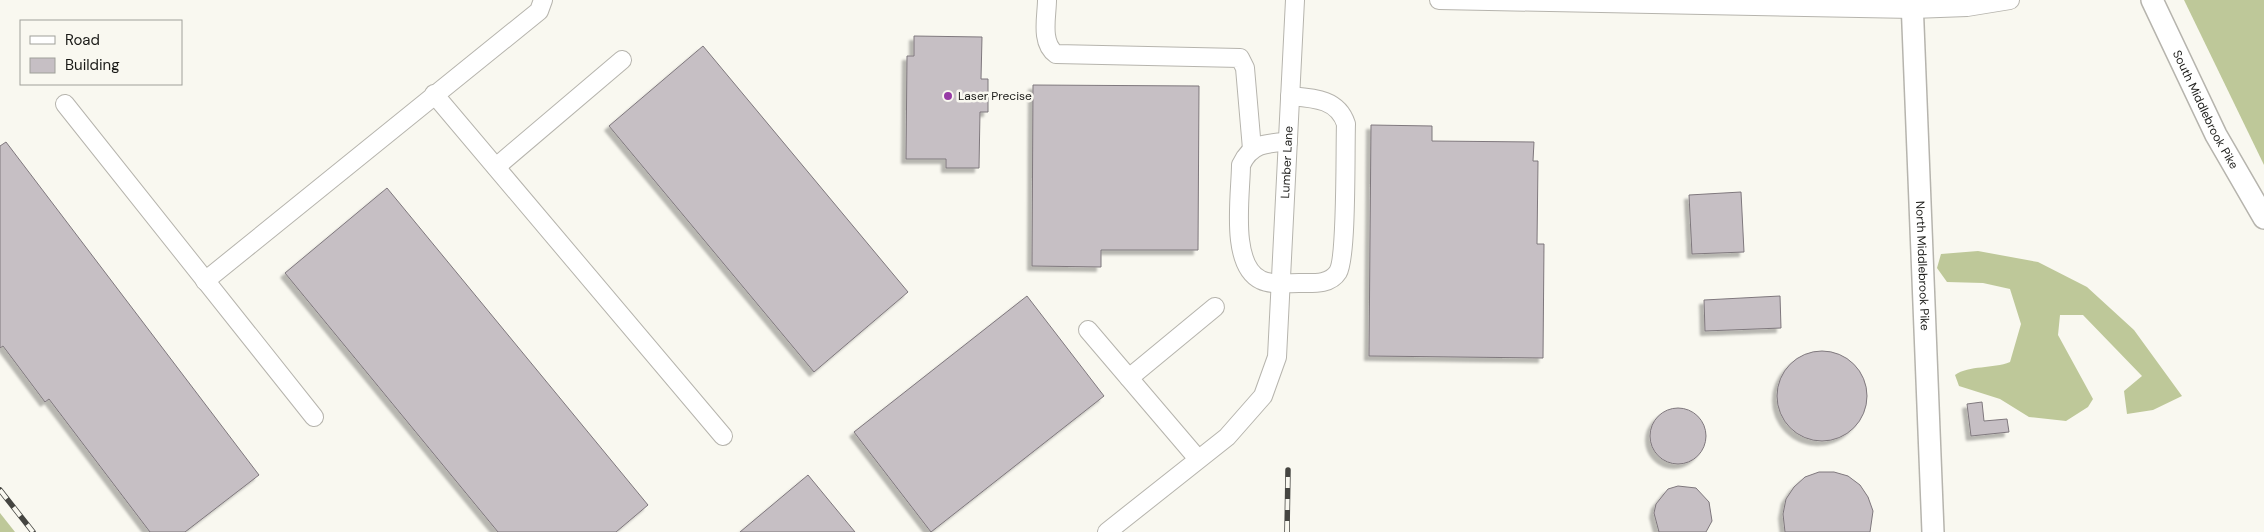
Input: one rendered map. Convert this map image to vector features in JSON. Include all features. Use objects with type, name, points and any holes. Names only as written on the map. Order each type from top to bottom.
[{"type":"main road","name":"South Middlebrook Pike","points":[[2152,0],[2216,135],[2264,218]]},
{"type":"main road","name":"North Middlebrook Pike","points":[[1912,5],[1932,532]]},
{"type":"street","points":[[205,280],[538,11],[543,0]]},
{"type":"street","points":[[1047,0],[1046,37],[1050,50],[1056,54],[1240,58],[1245,68],[1252,149]]},
{"type":"street","name":"Lumber Lane","points":[[1106,532],[1226,437],[1264,396],[1277,357],[1280,326],[1295,0]]},
{"type":"street","points":[[1440,0],[1967,7],[2004,1]]},
{"type":"street","points":[[496,168],[622,60]]},
{"type":"street","points":[[434,94],[723,436]]},
{"type":"street","points":[[1288,142],[1265,143],[1252,149],[1241,165],[1238,232],[1241,248],[1252,272],[1261,280],[1282,283],[1323,282],[1333,278],[1339,271],[1343,234],[1346,124],[1338,109],[1324,100],[1290,96]]},
{"type":"street","points":[[65,104],[314,417]]},
{"type":"street","points":[[1129,378],[1215,307]]},
{"type":"street","points":[[1088,330],[1198,459]]},
{"type":"green space","points":[[2184,0],[2264,0],[2264,165]]},
{"type":"green space","points":[[1978,251],[2038,262],[2087,287],[2134,330],[2182,396],[2153,410],[2127,414],[2124,391],[2142,376],[2083,315],[2060,315],[2058,335],[2093,399],[2088,407],[2066,421],[2029,417],[2000,399],[1959,386],[1955,375],[1961,372],[2010,362],[2021,324],[2010,289],[1983,283],[1947,282],[1937,268],[1941,254]]},
{"type":"green space","points":[[0,513],[15,532],[0,532]]},
{"type":"building","name":"Laser Precise","points":[[914,36],[982,37],[981,79],[988,79],[988,112],[980,112],[979,168],[946,168],[946,159],[906,159],[907,56],[914,56]]},
{"type":"building","points":[[703,46],[908,292],[814,372],[609,126]]},
{"type":"building","points":[[1033,85],[1199,86],[1198,250],[1101,250],[1101,267],[1032,266]]},
{"type":"building","points":[[1371,125],[1432,126],[1432,141],[1534,142],[1533,161],[1538,161],[1537,244],[1544,244],[1543,358],[1369,356]]},
{"type":"building","points":[[6,142],[259,475],[185,532],[150,532],[49,399],[45,402],[3,346],[0,348],[0,146]]},
{"type":"building","points":[[387,188],[648,505],[616,532],[498,532],[285,273]]},
{"type":"building","points":[[1741,192],[1744,252],[1692,254],[1689,195]]},
{"type":"building","points":[[1027,296],[1104,396],[931,532],[854,432]]},
{"type":"building","points":[[1780,296],[1781,328],[1705,331],[1704,300]]},
{"type":"building","points":[[1822,351],[1839,354],[1854,364],[1864,379],[1867,396],[1864,413],[1854,428],[1839,438],[1822,441],[1805,438],[1790,428],[1780,413],[1777,396],[1780,379],[1790,364],[1805,354]]},
{"type":"building","points":[[1982,402],[1984,421],[2007,419],[2009,432],[1971,436],[1967,404]]},
{"type":"building","points":[[1678,408],[1689,410],[1698,416],[1704,425],[1706,436],[1704,447],[1698,456],[1689,462],[1678,464],[1667,462],[1658,456],[1652,447],[1650,436],[1652,425],[1658,416],[1667,410]]},
{"type":"building","points":[[1819,472],[1834,472],[1848,476],[1860,485],[1868,497],[1873,511],[1870,532],[1785,532],[1783,514],[1786,499],[1794,487],[1805,477]]},
{"type":"building","points":[[808,475],[855,532],[740,532]]},
{"type":"building","points":[[1678,486],[1696,488],[1709,502],[1712,521],[1706,532],[1659,532],[1654,513],[1656,504],[1668,489]]},
{"type":"railway","points":[[1287,532],[1288,470]]},
{"type":"railway","points":[[0,490],[33,532]]},
{"type":"place","name":"Laser Precise","points":[[948,96]]}]
